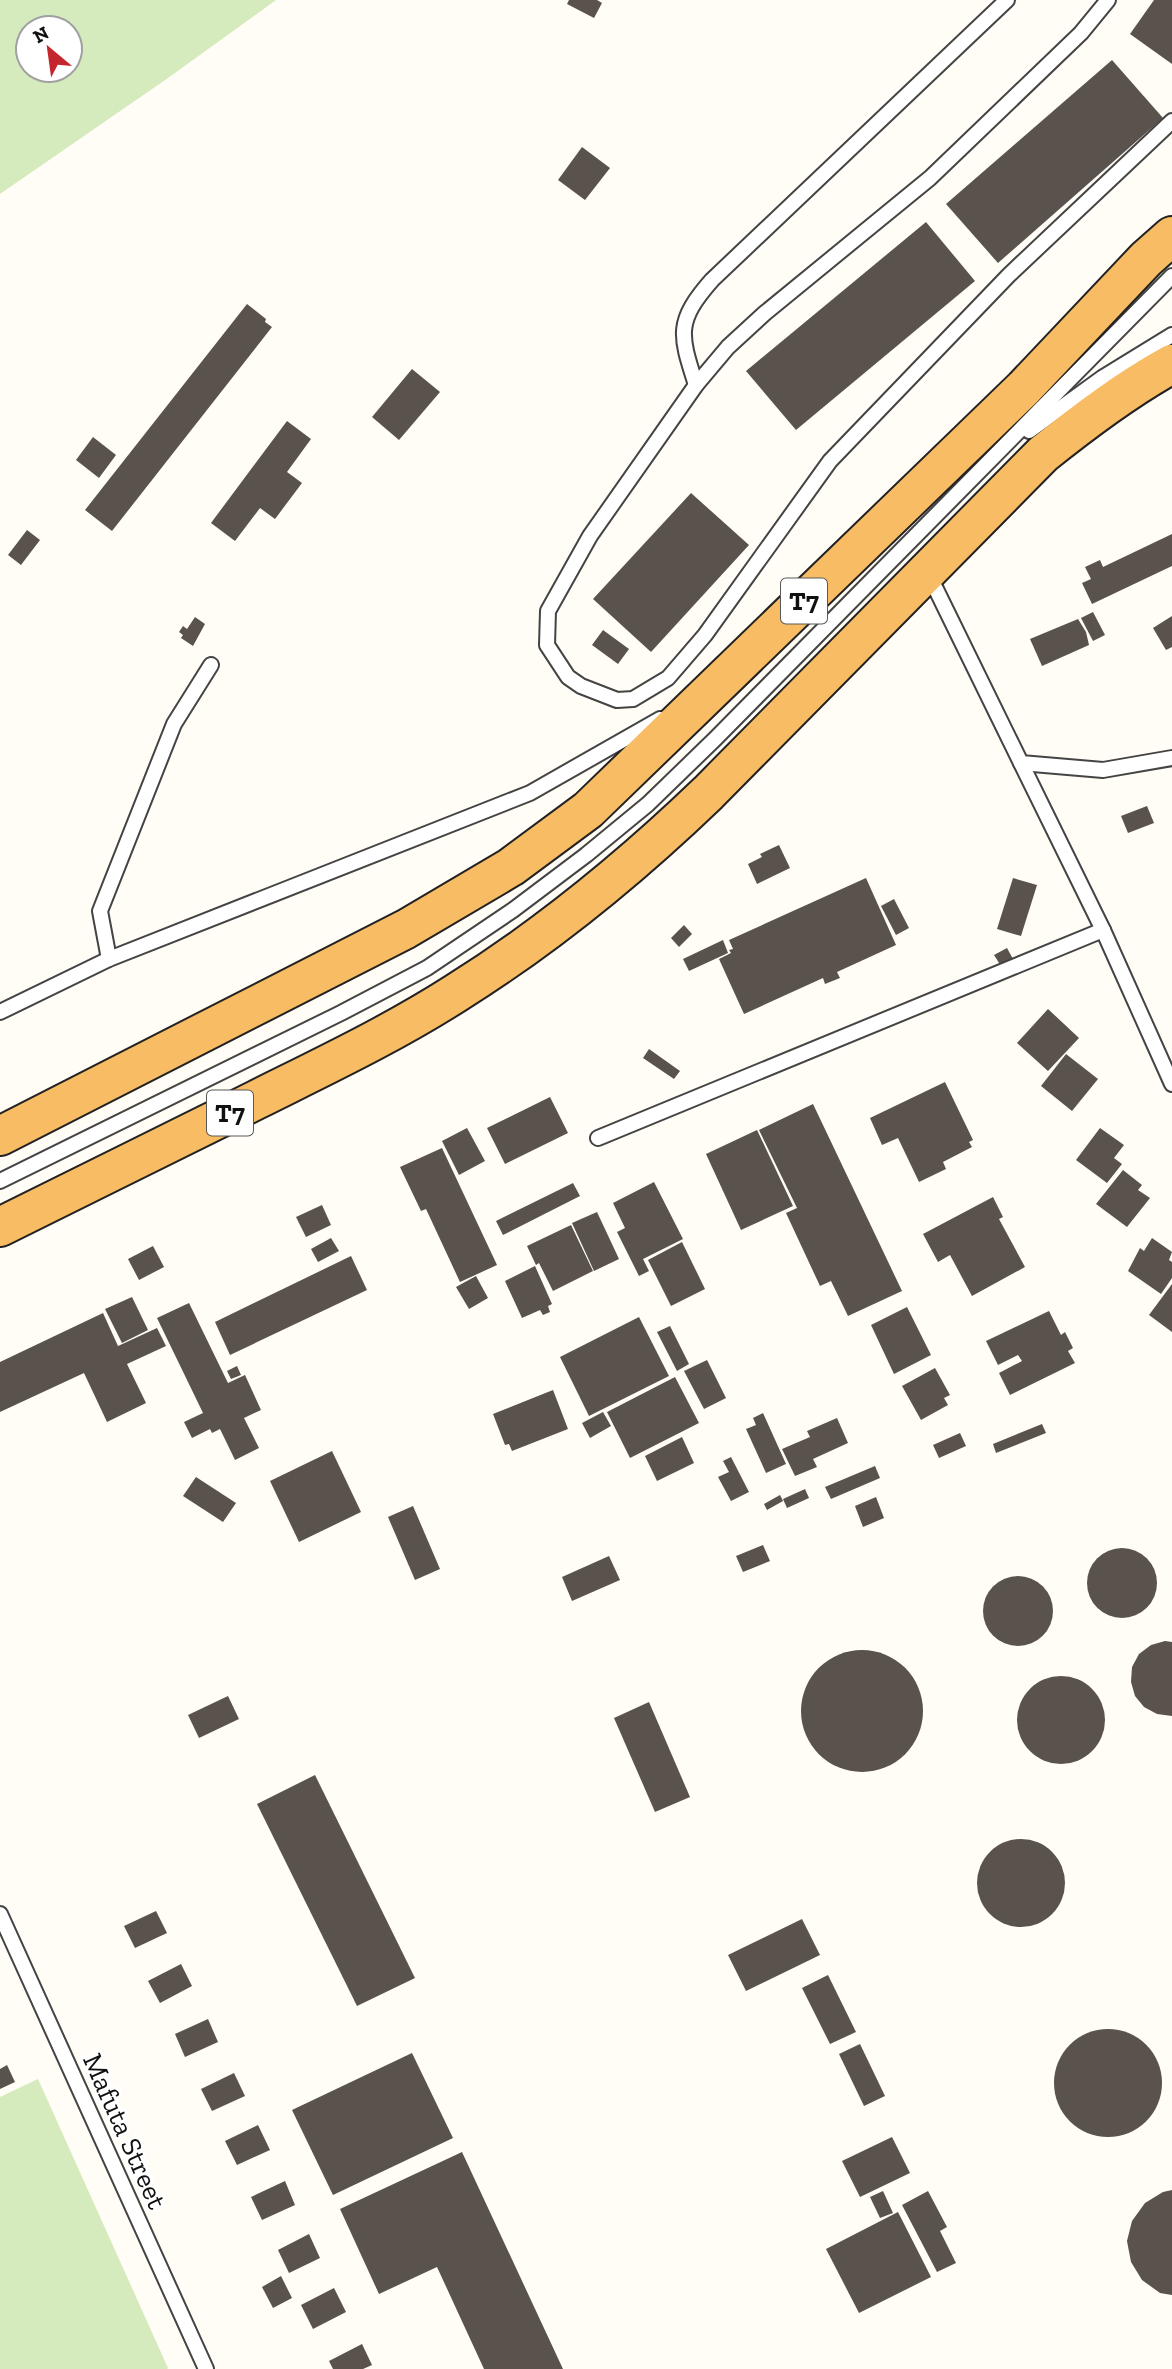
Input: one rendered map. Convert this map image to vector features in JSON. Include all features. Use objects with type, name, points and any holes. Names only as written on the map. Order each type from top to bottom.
[{"type":"highway","name":"T7","points":[[0,1136],[406,929],[511,867],[588,810],[1024,388],[1146,259],[1172,236]]},
{"type":"highway","name":"T7","points":[[0,1227],[379,1039],[457,993],[529,944],[664,835],[1043,454],[1102,408],[1172,364]]},
{"type":"lane","points":[[696,385],[683,345],[685,325],[693,302],[721,271],[1007,0]]},
{"type":"lane","points":[[1108,0],[1081,33],[930,178],[765,313],[728,347],[696,385],[590,536],[548,611],[547,645],[563,670],[580,686],[617,700],[633,699],[668,678],[705,635],[830,461],[1009,275],[1172,121]]},
{"type":"lane","points":[[0,1181],[414,974],[513,910],[586,855],[648,804],[1172,276]]},
{"type":"lane","points":[[966,484],[1040,423],[1102,379],[1172,335]]},
{"type":"lane","points":[[927,571],[1102,930],[1172,1084]]},
{"type":"lane","points":[[109,959],[100,911],[174,724],[211,665]]},
{"type":"lane","points":[[0,1012],[109,959],[530,793],[711,690]]},
{"type":"lane","points":[[1021,763],[1103,770],[1172,758]]},
{"type":"lane","points":[[598,1138],[1102,930]]},
{"type":"lane","name":"Mafuta Street","points":[[0,1914],[206,2369]]},
{"type":"green space","points":[[0,0],[276,0],[0,194]]},
{"type":"green space","points":[[38,2079],[167,2369],[0,2369],[0,2097]]},
{"type":"building","points":[[569,0],[597,0],[602,3],[594,18],[567,4]]},
{"type":"building","points":[[1154,0],[1172,0],[1172,64],[1130,34]]},
{"type":"building","points":[[1112,60],[1163,118],[998,263],[946,204]]},
{"type":"building","points":[[582,147],[610,168],[585,200],[558,180]]},
{"type":"building","points":[[926,222],[975,281],[796,430],[746,371]]},
{"type":"building","points":[[247,304],[272,327],[112,531],[85,510]]},
{"type":"building","points":[[412,369],[440,392],[399,440],[372,417]]},
{"type":"building","points":[[287,421],[311,439],[287,472],[302,483],[275,519],[260,508],[235,541],[211,523]]},
{"type":"building","points":[[93,437],[116,455],[99,478],[76,460]]},
{"type":"building","points":[[691,493],[749,545],[651,652],[593,599]]},
{"type":"building","points":[[27,530],[40,540],[21,565],[8,555]]},
{"type":"building","points":[[1172,534],[1172,566],[1092,604],[1082,583],[1091,579],[1085,567],[1100,560],[1103,567]]},
{"type":"building","points":[[1093,612],[1105,635],[1093,641],[1081,618]]},
{"type":"building","points":[[1172,616],[1172,647],[1166,650],[1153,628]]},
{"type":"building","points":[[195,617],[205,624],[193,646],[181,638],[183,635],[179,632],[183,626],[187,629]]},
{"type":"building","points":[[1078,619],[1086,632],[1089,645],[1042,666],[1030,639]]},
{"type":"building","points":[[603,630],[629,649],[618,664],[592,645]]},
{"type":"building","points":[[1147,806],[1154,823],[1128,833],[1121,816]]},
{"type":"building","points":[[779,845],[790,868],[757,884],[748,864],[762,857],[760,854]]},
{"type":"building","points":[[866,878],[896,945],[837,972],[840,978],[825,984],[823,978],[744,1014],[719,959],[731,953],[729,950],[733,949],[729,940]]},
{"type":"building","points":[[1013,878],[1037,885],[1021,936],[997,929]]},
{"type":"building","points":[[894,899],[909,928],[896,935],[881,906]]},
{"type":"building","points":[[684,925],[692,934],[679,947],[671,938]]},
{"type":"building","points":[[723,940],[728,953],[689,971],[683,959]]},
{"type":"building","points":[[1007,948],[1013,959],[1001,966],[994,955]]},
{"type":"building","points":[[1048,1009],[1079,1038],[1048,1071],[1017,1043]]},
{"type":"building","points":[[649,1049],[680,1071],[674,1079],[643,1058]]},
{"type":"building","points":[[1066,1054],[1098,1079],[1072,1111],[1041,1086]]},
{"type":"building","points":[[945,1082],[973,1140],[969,1142],[972,1147],[943,1162],[946,1169],[919,1182],[898,1138],[882,1145],[870,1118]]},
{"type":"building","points":[[550,1097],[568,1133],[505,1164],[487,1128]]},
{"type":"building","points":[[813,1104],[902,1291],[848,1316],[831,1281],[820,1286],[786,1213],[797,1208],[759,1130]]},
{"type":"building","points":[[467,1128],[485,1161],[459,1175],[442,1141]]},
{"type":"building","points":[[1100,1128],[1124,1145],[1114,1158],[1122,1164],[1107,1183],[1076,1160]]},
{"type":"building","points":[[757,1130],[793,1206],[741,1230],[706,1154]]},
{"type":"building","points":[[442,1148],[497,1265],[460,1282],[426,1209],[421,1211],[400,1167]]},
{"type":"building","points":[[1123,1170],[1142,1185],[1138,1190],[1150,1198],[1127,1227],[1096,1204]]},
{"type":"building","points":[[654,1182],[683,1239],[643,1259],[649,1271],[639,1276],[617,1232],[625,1228],[613,1203]]},
{"type":"building","points":[[573,1183],[580,1196],[503,1235],[496,1221]]},
{"type":"building","points":[[993,1197],[1003,1217],[999,1219],[1025,1267],[972,1296],[950,1255],[938,1262],[923,1234]]},
{"type":"building","points":[[322,1205],[331,1225],[306,1237],[296,1217]]},
{"type":"building","points":[[597,1212],[619,1259],[594,1271],[572,1223]]},
{"type":"building","points":[[571,1225],[593,1271],[553,1291],[527,1246]]},
{"type":"building","points":[[331,1238],[339,1251],[318,1262],[311,1249]]},
{"type":"building","points":[[1152,1238],[1172,1252],[1169,1260],[1172,1262],[1172,1278],[1161,1294],[1128,1271],[1140,1248],[1144,1251]]},
{"type":"building","points":[[682,1242],[705,1289],[671,1306],[648,1260]]},
{"type":"building","points":[[153,1246],[164,1267],[139,1280],[128,1259]]},
{"type":"building","points":[[351,1256],[367,1290],[230,1355],[215,1322]]},
{"type":"building","points":[[535,1266],[552,1304],[548,1306],[550,1312],[543,1315],[540,1310],[522,1318],[505,1281]]},
{"type":"building","points":[[476,1276],[488,1298],[469,1309],[456,1287]]},
{"type":"building","points":[[1172,1284],[1172,1332],[1149,1315]]},
{"type":"building","points":[[132,1297],[148,1330],[122,1343],[105,1309]]},
{"type":"building","points":[[189,1303],[228,1383],[245,1375],[261,1410],[244,1418],[259,1448],[235,1460],[220,1429],[212,1433],[210,1429],[192,1438],[184,1422],[203,1413],[157,1318]]},
{"type":"building","points":[[907,1307],[931,1355],[894,1374],[871,1325]]},
{"type":"building","points":[[1049,1311],[1061,1335],[1065,1332],[1073,1348],[1068,1351],[1075,1363],[1010,1395],[999,1373],[1022,1361],[1018,1355],[998,1365],[986,1341]]},
{"type":"building","points":[[103,1313],[118,1346],[157,1328],[166,1346],[127,1364],[146,1403],[107,1422],[84,1373],[0,1412],[0,1362]]},
{"type":"building","points":[[639,1317],[669,1376],[589,1416],[560,1357]]},
{"type":"building","points":[[670,1326],[689,1364],[677,1371],[657,1332]]},
{"type":"building","points":[[707,1360],[726,1398],[704,1409],[684,1371]]},
{"type":"building","points":[[237,1366],[241,1375],[231,1379],[227,1371]]},
{"type":"building","points":[[935,1368],[950,1395],[944,1398],[948,1405],[921,1420],[902,1386]]},
{"type":"building","points":[[675,1377],[699,1423],[630,1458],[607,1412]]},
{"type":"building","points":[[553,1390],[568,1429],[512,1451],[509,1444],[505,1445],[493,1414]]},
{"type":"building","points":[[603,1412],[611,1426],[590,1438],[582,1423]]},
{"type":"building","points":[[763,1413],[786,1464],[766,1473],[746,1429],[756,1425],[753,1418]]},
{"type":"building","points":[[837,1418],[848,1443],[813,1459],[817,1467],[795,1476],[782,1449],[810,1437],[807,1431]]},
{"type":"building","points":[[1042,1424],[1046,1433],[996,1453],[993,1444]]},
{"type":"building","points":[[960,1433],[966,1446],[939,1458],[933,1445]]},
{"type":"building","points":[[682,1437],[694,1463],[657,1481],[645,1456]]},
{"type":"building","points":[[332,1451],[361,1512],[299,1542],[270,1481]]},
{"type":"building","points":[[731,1457],[749,1492],[731,1501],[718,1477],[729,1472],[723,1461]]},
{"type":"building","points":[[875,1466],[880,1478],[831,1499],[825,1487]]},
{"type":"building","points":[[196,1477],[236,1503],[223,1522],[183,1496]]},
{"type":"building","points":[[805,1489],[809,1498],[787,1508],[783,1499]]},
{"type":"building","points":[[780,1495],[783,1501],[767,1510],[764,1504]]},
{"type":"building","points":[[876,1497],[884,1518],[863,1527],[855,1506]]},
{"type":"building","points":[[413,1506],[440,1569],[415,1580],[388,1517]]},
{"type":"building","points":[[763,1545],[770,1561],[743,1572],[736,1556]]},
{"type":"building","points":[[1122,1548],[1147,1558],[1157,1583],[1147,1608],[1122,1618],[1097,1608],[1087,1583],[1097,1558]]},
{"type":"building","points":[[609,1556],[620,1580],[572,1601],[562,1577]]},
{"type":"building","points":[[1025,1576],[1038,1582],[1047,1591],[1051,1597],[1051,1625],[1043,1636],[1032,1644],[1011,1646],[993,1636],[985,1625],[983,1604],[993,1586],[1004,1578]]},
{"type":"building","points":[[1172,1642],[1172,1716],[1157,1714],[1144,1707],[1135,1696],[1131,1682],[1132,1667],[1139,1654],[1151,1645]]},
{"type":"building","points":[[862,1650],[885,1655],[905,1668],[918,1688],[923,1711],[918,1734],[905,1754],[885,1767],[862,1772],[839,1767],[819,1754],[806,1734],[801,1711],[806,1688],[819,1668],[839,1655]]},
{"type":"building","points":[[1061,1676],[1086,1683],[1098,1695],[1105,1720],[1098,1745],[1086,1757],[1061,1764],[1036,1757],[1024,1745],[1017,1720],[1024,1695],[1036,1683]]},
{"type":"building","points":[[228,1696],[239,1719],[199,1738],[188,1715]]},
{"type":"building","points":[[649,1702],[690,1797],[655,1812],[614,1718]]},
{"type":"building","points":[[315,1775],[415,1978],[357,2006],[257,1804]]},
{"type":"building","points":[[1021,1839],[1046,1846],[1058,1858],[1065,1883],[1058,1908],[1046,1920],[1021,1927],[996,1920],[984,1908],[977,1883],[984,1858],[996,1846]]},
{"type":"building","points":[[156,1911],[167,1933],[135,1948],[124,1926]]},
{"type":"building","points":[[802,1919],[820,1955],[746,1991],[728,1955]]},
{"type":"building","points":[[181,1964],[192,1986],[160,2003],[148,1981]]},
{"type":"building","points":[[828,1975],[856,2032],[830,2044],[802,1988]]},
{"type":"building","points":[[208,2019],[218,2042],[185,2057],[175,2034]]},
{"type":"building","points":[[1108,2029],[1129,2033],[1147,2044],[1158,2062],[1162,2083],[1158,2104],[1147,2122],[1129,2133],[1108,2137],[1087,2133],[1069,2122],[1058,2104],[1054,2083],[1058,2062],[1069,2044],[1087,2033]]},
{"type":"building","points":[[860,2044],[885,2096],[864,2106],[839,2054]]},
{"type":"building","points":[[412,2053],[453,2138],[333,2195],[292,2110]]},
{"type":"building","points":[[7,2065],[15,2082],[0,2089],[0,2069]]},
{"type":"building","points":[[234,2073],[245,2096],[212,2111],[201,2089]]},
{"type":"building","points":[[258,2125],[270,2150],[237,2165],[225,2141]]},
{"type":"building","points":[[892,2137],[910,2173],[860,2197],[842,2161]]},
{"type":"building","points":[[462,2152],[563,2369],[484,2369],[437,2267],[379,2294],[340,2209]]},
{"type":"building","points":[[285,2181],[295,2205],[262,2220],[251,2197]]},
{"type":"building","points":[[1172,2190],[1172,2295],[1160,2293],[1142,2280],[1131,2262],[1127,2241],[1132,2221],[1145,2203],[1163,2192]]},
{"type":"building","points":[[883,2191],[893,2213],[880,2218],[870,2197]]},
{"type":"building","points":[[928,2191],[947,2227],[940,2231],[956,2263],[937,2272],[902,2205]]},
{"type":"building","points":[[898,2212],[931,2277],[859,2313],[826,2249]]},
{"type":"building","points":[[309,2234],[320,2258],[289,2273],[278,2250]]},
{"type":"building","points":[[281,2276],[292,2298],[273,2308],[262,2287]]},
{"type":"building","points":[[334,2288],[346,2312],[313,2329],[301,2305]]},
{"type":"building","points":[[362,2344],[372,2365],[363,2369],[333,2369],[329,2361]]}]
